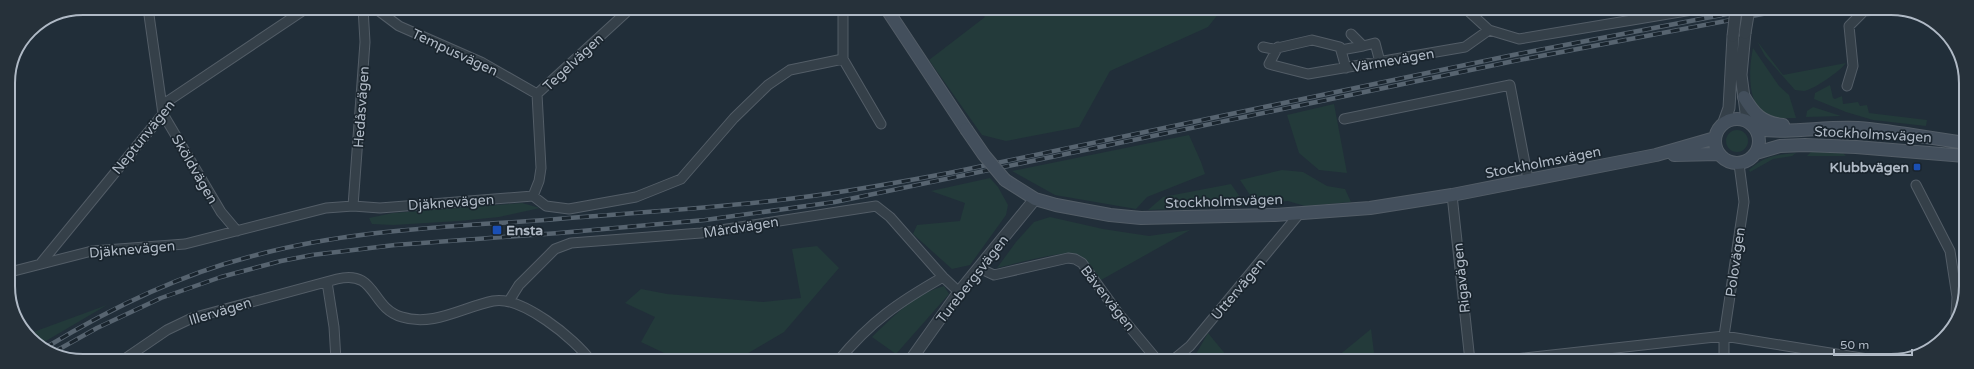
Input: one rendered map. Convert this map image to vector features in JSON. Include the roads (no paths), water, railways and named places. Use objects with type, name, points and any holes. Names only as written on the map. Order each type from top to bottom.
[{"type":"main road","name":"Stockholmsvägen","points":[[891,15],[984,155],[1005,180],[1035,199],[1056,205],[1110,215],[1141,218],[1300,214],[1370,208],[1452,195],[1528,179],[1656,156],[1715,138]]},
{"type":"main road","points":[[1744,97],[1755,115],[1768,122],[1830,128]]},
{"type":"main road","points":[[1735,118],[1746,120],[1757,129],[1760,137],[1756,153],[1746,162],[1739,164],[1724,160],[1715,146],[1715,138],[1718,129],[1724,122],[1735,118]]},
{"type":"main road","name":"Stockholmsvägen","points":[[1757,129],[1779,132],[1830,128],[1858,128],[1959,142]]},
{"type":"main road","name":"Stockholmsvägen","points":[[1756,153],[1780,146],[1805,145],[1856,147],[1959,156]]},
{"type":"main road","name":"Stockholmsvägen","points":[[1656,156],[1719,154]]},
{"type":"street","name":"Sköldvägen","points":[[149,15],[163,114],[220,212],[237,231]]},
{"type":"street","name":"Neptunvägen","points":[[41,263],[163,114],[168,101],[297,15]]},
{"type":"street","name":"Hedåsvägen","points":[[353,206],[366,42],[364,15]]},
{"type":"street","name":"Tempusvägen","points":[[384,15],[399,26],[481,62],[537,94]]},
{"type":"street","name":"Tegelvägen","points":[[533,196],[539,181],[541,168],[537,94],[623,15]]},
{"type":"street","points":[[843,15],[843,59],[881,124]]},
{"type":"street","points":[[1473,15],[1489,30],[1519,39],[1662,15]]},
{"type":"street","points":[[1724,122],[1728,108],[1735,15]]},
{"type":"street","points":[[1746,120],[1741,75],[1748,15]]},
{"type":"street","points":[[1847,86],[1853,66],[1849,26],[1860,15]]},
{"type":"street","name":"Värmevägen","points":[[1278,47],[1269,64],[1308,74],[1465,47],[1489,30]]},
{"type":"street","points":[[1351,34],[1363,46]]},
{"type":"street","points":[[1263,47],[1273,49],[1312,40],[1340,48],[1346,68]]},
{"type":"street","points":[[1341,50],[1375,43],[1380,62]]},
{"type":"street","points":[[533,196],[546,206],[569,209],[636,197],[681,179],[734,118],[768,85],[790,70],[843,59]]},
{"type":"street","points":[[1344,119],[1510,85],[1528,179]]},
{"type":"street","name":"Polovägen","points":[[1724,354],[1724,336],[1744,202],[1739,164]]},
{"type":"street","points":[[1916,185],[1950,252],[1957,297],[1957,305]]},
{"type":"street","name":"Rigavägen","points":[[1452,195],[1469,354]]},
{"type":"street","name":"Djäknevägen","points":[[15,271],[92,251],[185,244],[326,208],[353,206],[380,208],[533,196]]},
{"type":"street","name":"Turebergsvägen","points":[[915,354],[959,292],[1035,199]]},
{"type":"street","name":"Mårdvägen","points":[[509,301],[519,285],[555,250],[571,244],[701,233],[876,206],[890,217],[943,277],[959,292]]},
{"type":"street","name":"Uttervägen","points":[[1180,354],[1190,346],[1300,214]]},
{"type":"street","name":"Bävervägen","points":[[979,268],[994,275],[1068,258],[1075,259],[1082,263],[1118,313],[1152,354]]},
{"type":"street","name":"Illervägen","points":[[132,354],[168,330],[192,318],[345,277],[360,278],[367,283],[384,306],[393,314],[416,320],[433,319],[494,300],[509,301]]},
{"type":"street","points":[[843,354],[863,332],[880,317],[893,307],[943,277]]},
{"type":"street","points":[[327,282],[334,326],[336,354]]},
{"type":"street","points":[[509,301],[540,316],[569,336],[585,354]]},
{"type":"street","points":[[1561,354],[1724,336],[1836,354]]},
{"type":"railway","points":[[50,345],[118,307],[169,284],[222,265],[286,248],[359,235],[396,231],[727,206],[848,191],[949,173],[1513,55],[1722,15]]},
{"type":"railway","points":[[59,349],[97,328],[161,298],[221,277],[281,261],[312,255],[395,245],[559,233],[705,220],[835,202],[1514,61],[1757,15]]},
{"type":"place","name":"Klubbvägen","points":[[1917,167]]},
{"type":"place","name":"Ensta","points":[[497,230]]}]
